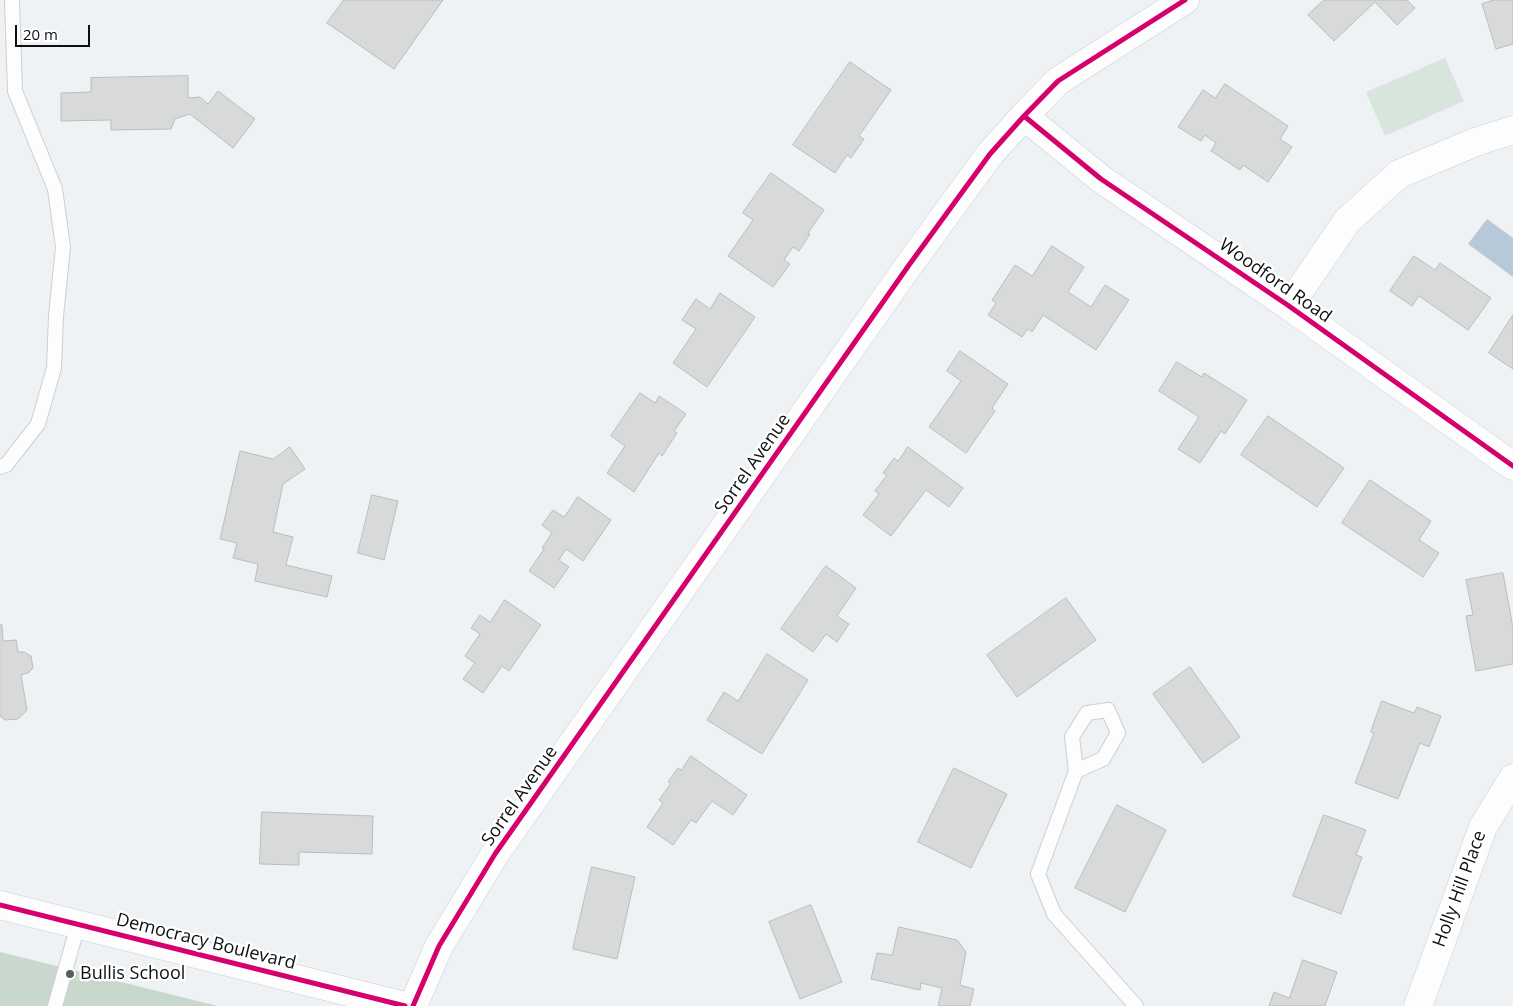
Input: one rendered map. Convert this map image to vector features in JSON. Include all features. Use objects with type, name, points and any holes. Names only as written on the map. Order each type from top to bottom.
[{"type":"street","name":"Sorrel Avenue","points":[[413,1006],[439,946],[495,854],[909,265],[990,154],[1058,81],[1185,0]]},
{"type":"street","name":"Woodford Road","points":[[1024,116],[1102,180],[1289,306],[1513,466]]},
{"type":"street","points":[[1289,306],[1347,221],[1399,174],[1478,141],[1513,130]]},
{"type":"street","name":"Holly Hill Place","points":[[1418,1006],[1483,827],[1513,778]]},
{"type":"street","name":"Democracy Boulevard","points":[[0,906],[405,1006]]},
{"type":"lane","points":[[0,467],[6,465],[38,424],[54,368],[56,316],[63,247],[55,189],[15,91],[12,0]]},
{"type":"lane","points":[[1076,771],[1038,874],[1054,914],[1136,1006]]},
{"type":"lane","points":[[55,1006],[78,925]]},
{"type":"shaded area","points":[[1445,58],[1464,101],[1385,136],[1366,92]]},
{"type":"green space","name":"Bullis School","points":[[0,952],[218,1006],[0,1006]]},
{"type":"water","points":[[1487,219],[1513,238],[1513,277],[1468,244]]},
{"type":"building","points":[[344,0],[443,0],[394,69],[327,23]]},
{"type":"building","points":[[1324,0],[1407,0],[1415,8],[1397,25],[1375,2],[1334,41],[1308,15]]},
{"type":"building","points":[[1494,0],[1513,0],[1513,44],[1496,49],[1482,4]]},
{"type":"building","points":[[850,62],[891,90],[859,136],[864,139],[851,158],[847,155],[835,173],[793,145]]},
{"type":"building","points":[[188,76],[188,98],[200,97],[208,104],[218,91],[255,119],[233,148],[190,114],[175,119],[171,129],[111,130],[111,120],[61,121],[61,93],[91,92],[91,78]]},
{"type":"building","points":[[1225,84],[1288,126],[1280,139],[1292,147],[1268,182],[1243,165],[1240,170],[1211,151],[1216,143],[1205,135],[1201,141],[1178,127],[1203,90],[1215,98]]},
{"type":"building","points":[[771,173],[824,210],[808,233],[810,234],[799,251],[793,247],[784,260],[790,264],[773,287],[728,256],[753,220],[743,213]]},
{"type":"building","points":[[1052,246],[1084,267],[1068,292],[1091,307],[1105,285],[1129,300],[1096,350],[1043,315],[1032,332],[1028,329],[1022,337],[988,315],[996,303],[992,300],[1015,265],[1032,276]]},
{"type":"building","points":[[1414,256],[1435,270],[1440,263],[1491,298],[1468,330],[1419,296],[1412,306],[1390,291]]},
{"type":"building","points":[[720,293],[755,317],[707,387],[673,363],[696,329],[682,320],[696,299],[710,309]]},
{"type":"building","points":[[1513,315],[1513,369],[1489,353]]},
{"type":"building","points":[[960,351],[1008,384],[992,408],[995,411],[966,453],[929,427],[961,381],[947,371]]},
{"type":"building","points":[[1177,362],[1202,377],[1204,373],[1247,400],[1225,434],[1221,431],[1200,463],[1178,449],[1199,417],[1159,391]]},
{"type":"building","points":[[640,393],[655,403],[659,396],[686,414],[674,431],[677,433],[662,456],[659,453],[634,492],[607,473],[625,446],[611,436]]},
{"type":"building","points":[[1268,416],[1344,468],[1317,507],[1241,455]]},
{"type":"building","points":[[290,447],[305,469],[283,484],[273,532],[293,537],[286,565],[332,576],[327,597],[255,581],[258,564],[233,558],[237,543],[220,539],[240,451],[273,459]]},
{"type":"building","points":[[908,447],[963,488],[949,507],[926,490],[891,536],[863,515],[879,494],[875,491],[887,475],[883,473],[894,458],[898,461]]},
{"type":"building","points":[[1370,480],[1431,521],[1419,540],[1439,553],[1423,577],[1342,523]]},
{"type":"building","points":[[372,495],[398,501],[384,560],[358,553]]},
{"type":"building","points":[[578,497],[611,520],[583,561],[566,549],[559,560],[569,567],[554,588],[529,571],[552,533],[542,525],[553,510],[564,517]]},
{"type":"building","points":[[826,566],[856,588],[837,616],[849,624],[837,642],[826,634],[813,652],[781,629]]},
{"type":"building","points":[[1503,573],[1513,628],[1513,664],[1476,671],[1466,616],[1473,615],[1466,580]]},
{"type":"building","points":[[1066,598],[1096,640],[1017,697],[987,655]]},
{"type":"building","points":[[505,600],[541,625],[509,671],[502,666],[483,693],[463,679],[475,663],[465,656],[480,634],[471,628],[480,615],[490,622]]},
{"type":"building","points":[[0,625],[2,625],[3,641],[16,640],[18,652],[24,652],[31,656],[33,668],[28,673],[21,675],[27,710],[18,719],[5,720],[0,716]]},
{"type":"building","points":[[767,654],[808,680],[762,754],[707,720],[724,692],[738,701]]},
{"type":"building","points":[[1190,667],[1240,737],[1203,763],[1153,694]]},
{"type":"building","points":[[1382,701],[1414,713],[1417,707],[1441,716],[1429,747],[1420,743],[1398,799],[1355,783],[1374,733],[1371,732]]},
{"type":"building","points":[[691,756],[747,795],[733,815],[712,801],[696,823],[691,820],[673,845],[647,827],[663,803],[659,800],[671,783],[668,782],[678,768],[681,770]]},
{"type":"building","points":[[954,768],[1007,794],[971,868],[918,842]]},
{"type":"building","points":[[1117,805],[1166,830],[1125,912],[1075,888]]},
{"type":"building","points":[[262,812],[373,816],[372,854],[299,852],[299,865],[260,864]]},
{"type":"building","points":[[1324,815],[1366,830],[1356,855],[1362,857],[1341,914],[1293,896]]},
{"type":"building","points":[[592,867],[635,877],[617,959],[573,949]]},
{"type":"building","points":[[811,905],[842,982],[800,999],[769,922]]},
{"type":"building","points":[[899,927],[957,940],[966,952],[960,985],[974,989],[970,1006],[938,1006],[942,988],[921,983],[920,990],[871,979],[877,953],[892,955]]},
{"type":"building","points":[[1303,960],[1337,972],[1325,1006],[1269,1006],[1274,992],[1289,998]]},
{"type":"cycle path","points":[[413,1006],[439,946],[495,854],[909,265],[990,154],[1058,81],[1185,0]]},
{"type":"cycle path","points":[[1024,116],[1101,179],[1289,306],[1513,466]]},
{"type":"cycle path","points":[[0,905],[405,1006]]},
{"type":"place","name":"Bullis School","points":[[70,974]]}]
